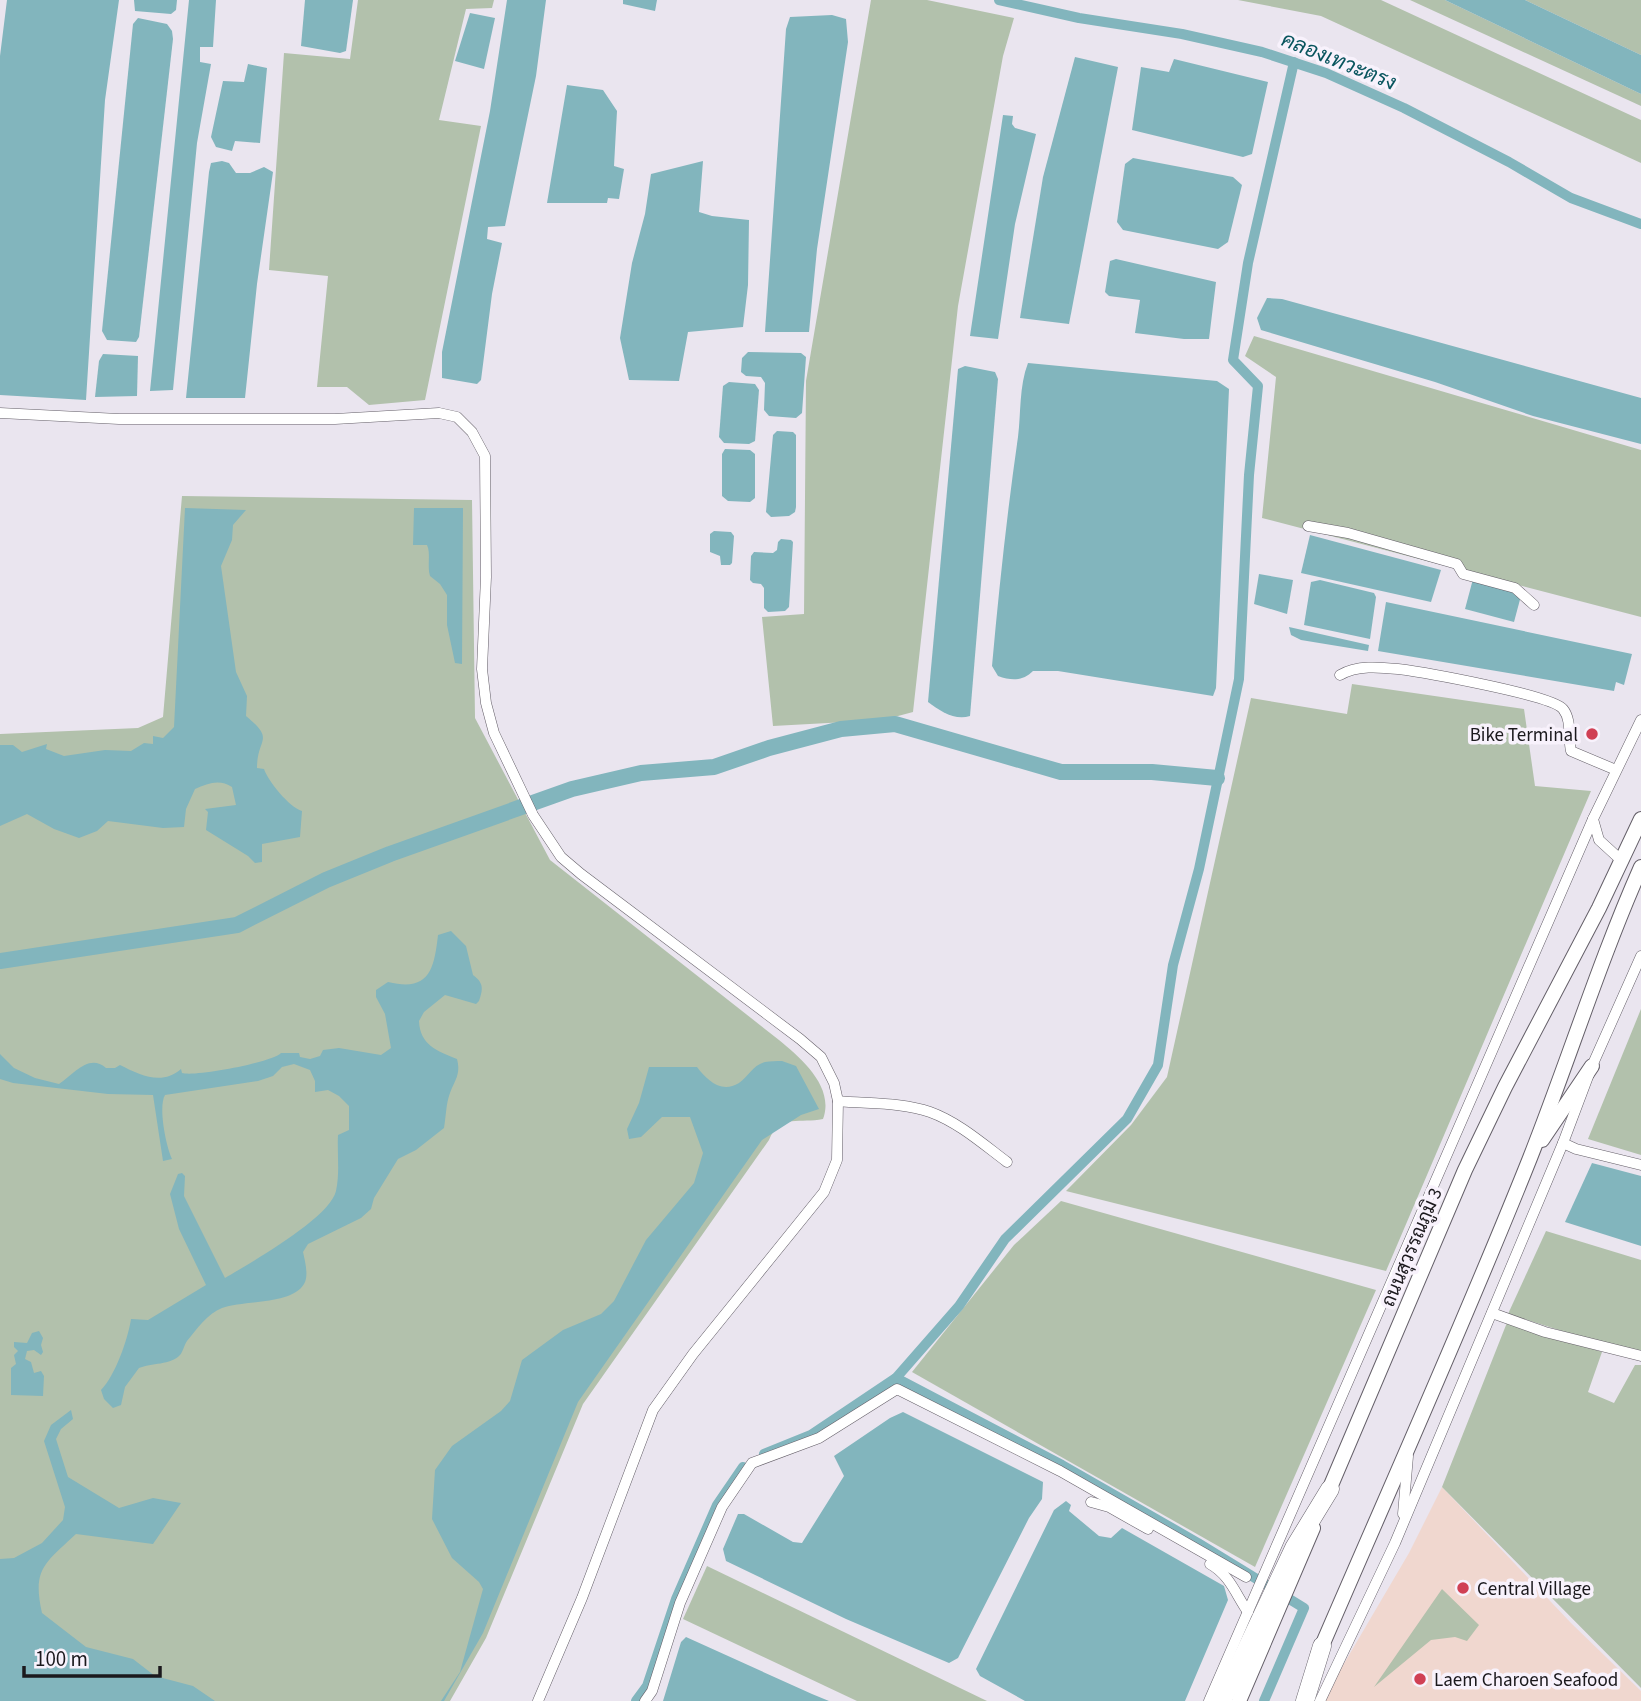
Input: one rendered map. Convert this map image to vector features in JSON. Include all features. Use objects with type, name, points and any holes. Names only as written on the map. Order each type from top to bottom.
[{"type":"highway","points":[[1229,1697],[1279,1578],[1305,1528],[1330,1489]]},
{"type":"highway","points":[[1305,1701],[1321,1646]]},
{"type":"main road","name":"ถนนสุวรรณภูมิ 3","points":[[1330,1489],[1465,1170],[1641,819]]},
{"type":"main road","points":[[1298,1701],[1530,1157],[1606,948],[1641,867]]},
{"type":"main road","points":[[1530,1157],[1592,1066]]},
{"type":"street","points":[[0,414],[119,419],[335,419],[439,413],[457,417],[472,432],[485,456],[486,577],[482,669],[486,703],[494,733],[533,815],[561,857],[800,1039],[821,1057],[834,1083],[838,1101],[836,1160],[824,1192],[693,1354],[653,1410],[582,1598],[538,1701]]},
{"type":"street","points":[[1308,526],[1348,533],[1457,564],[1462,574],[1514,587],[1534,606]]},
{"type":"street","points":[[1340,675],[1348,670],[1362,668],[1399,669],[1522,693],[1553,702],[1563,708],[1567,718],[1571,751],[1616,770]]},
{"type":"street","points":[[1279,1578],[1592,820],[1641,720]]},
{"type":"street","points":[[1592,820],[1599,840],[1622,861]]},
{"type":"street","points":[[1320,1701],[1402,1524],[1563,1143],[1592,1066],[1641,956]]},
{"type":"street","points":[[838,1101],[933,1112],[965,1131],[1007,1162]]},
{"type":"street","points":[[1563,1143],[1576,1149],[1641,1165]]},
{"type":"street","points":[[1492,1313],[1545,1332],[1641,1356]]},
{"type":"street","points":[[645,1701],[652,1690],[680,1603],[722,1507],[751,1464],[819,1438],[897,1389],[1060,1471],[1246,1577]]},
{"type":"street","points":[[1402,1524],[1409,1445]]},
{"type":"street","points":[[1091,1502],[1109,1507],[1219,1569],[1228,1578],[1236,1596],[1248,1612]]},
{"type":"street","points":[[1209,1701],[1248,1612],[1266,1605]]},
{"type":"shaded area","name":"Central Village","points":[[1442,1487],[1571,1623],[1641,1691],[1641,1701],[1322,1701],[1409,1553]]},
{"type":"green space","points":[[358,0],[494,0],[492,8],[466,9],[439,120],[481,126],[425,400],[369,405],[347,387],[317,387],[328,276],[269,270],[284,53],[350,59]]},
{"type":"green space","points":[[871,0],[927,0],[1014,18],[1003,56],[958,306],[913,712],[883,720],[773,726],[762,617],[804,614],[806,381]]},
{"type":"green space","points":[[1238,0],[1381,0],[1641,120],[1641,163],[1321,16]]},
{"type":"green space","points":[[1410,0],[1445,0],[1641,94],[1641,106]]},
{"type":"green space","points":[[1525,0],[1641,0],[1641,55]]},
{"type":"green space","points":[[1254,336],[1641,450],[1641,617],[1262,518],[1276,377],[1245,356]]},
{"type":"green space","points":[[182,496],[472,500],[475,718],[550,860],[788,1047],[814,1074],[824,1096],[823,1119],[792,1121],[779,1126],[774,1132],[583,1404],[486,1638],[450,1701],[0,1701],[0,734],[138,728],[163,717]]},
{"type":"green space","points":[[1352,684],[1524,709],[1535,786],[1591,791],[1386,1271],[1066,1191],[1131,1125],[1167,1077],[1251,698],[1347,714]]},
{"type":"green space","points":[[1641,1009],[1641,1155],[1588,1139]]},
{"type":"green space","points":[[1061,1201],[1376,1290],[1255,1567],[912,1372],[1014,1245]]},
{"type":"green space","points":[[1546,1231],[1641,1260],[1641,1356],[1508,1314]]},
{"type":"green space","points":[[1508,1320],[1602,1352],[1588,1392],[1614,1403],[1635,1365],[1641,1365],[1641,1688],[1442,1487]]},
{"type":"green space","points":[[707,1566],[987,1701],[857,1701],[683,1619]]},
{"type":"green space","points":[[1442,1589],[1479,1625],[1467,1641],[1455,1637],[1431,1640],[1374,1687]]},
{"type":"water","points":[[7,0],[119,0],[105,100],[86,400],[0,395],[0,56]]},
{"type":"water","points":[[134,0],[177,0],[176,10],[171,14],[135,11]]},
{"type":"water","points":[[189,0],[216,0],[213,47],[200,47],[200,62],[211,64],[197,143],[173,390],[150,391]]},
{"type":"water","points":[[305,0],[353,0],[346,51],[340,53],[301,46]]},
{"type":"water","points":[[507,0],[546,0],[536,76],[505,226],[488,227],[487,239],[502,243],[492,294],[481,380],[477,384],[442,378],[442,352],[490,111]]},
{"type":"water","points":[[623,0],[657,0],[655,11],[623,4]]},
{"type":"water","points":[[1445,0],[1525,0],[1641,55],[1641,94]]},
{"type":"water","points":[[470,13],[495,18],[484,69],[455,61]]},
{"type":"water","points":[[832,15],[846,19],[848,42],[817,249],[809,332],[765,332],[786,29],[790,17]]},
{"type":"water","points":[[138,18],[167,24],[173,39],[139,337],[136,342],[107,340],[102,331],[133,24]]},
{"type":"water","points":[[1075,57],[1118,67],[1069,324],[1020,318],[1043,177]]},
{"type":"water","points":[[1174,59],[1268,82],[1252,154],[1243,157],[1132,130],[1141,67],[1169,72]]},
{"type":"water","points":[[248,64],[267,68],[260,143],[235,141],[232,151],[216,147],[211,137],[223,81],[244,82]]},
{"type":"water","points":[[567,85],[603,90],[617,111],[614,166],[624,169],[619,199],[608,198],[607,203],[547,203]]},
{"type":"water","points":[[1003,115],[1013,116],[1012,124],[1015,128],[1036,134],[1015,224],[998,339],[970,336]]},
{"type":"water","points":[[1133,158],[1233,177],[1242,185],[1228,242],[1218,249],[1123,230],[1117,222],[1125,164]]},
{"type":"water","points":[[703,161],[699,212],[749,220],[748,285],[743,327],[688,332],[679,381],[629,380],[620,338],[632,263],[645,214],[651,174]]},
{"type":"water","points":[[211,163],[229,163],[236,173],[250,173],[264,167],[273,172],[257,284],[245,398],[186,398],[209,172]]},
{"type":"water","points":[[1116,259],[1216,282],[1209,339],[1135,333],[1140,300],[1109,296],[1105,292],[1110,261]]},
{"type":"water","points":[[1267,298],[1282,299],[1641,398],[1641,444],[1533,416],[1435,382],[1261,330],[1257,318]]},
{"type":"water","points":[[748,352],[801,353],[806,357],[802,413],[796,418],[769,416],[764,410],[765,383],[761,377],[746,376],[741,372],[742,358]]},
{"type":"water","points":[[103,354],[138,356],[137,396],[95,397],[99,361]]},
{"type":"water","points":[[1028,363],[1217,381],[1229,389],[1216,688],[1213,696],[1058,671],[1033,671],[1021,678],[1008,679],[998,676],[992,666],[1022,390]]},
{"type":"water","points":[[965,366],[995,372],[998,379],[970,716],[959,717],[943,712],[928,702],[958,369]]},
{"type":"water","points":[[729,382],[755,384],[759,390],[755,441],[749,444],[724,443],[719,437],[723,386]]},
{"type":"water","points":[[777,431],[793,432],[796,435],[796,507],[795,512],[789,516],[771,517],[766,512],[773,435]]},
{"type":"water","points":[[725,449],[750,450],[755,454],[755,498],[750,502],[728,501],[722,496],[722,454]]},
{"type":"water","points":[[185,508],[246,510],[233,525],[232,540],[221,566],[236,672],[247,696],[246,716],[263,735],[257,768],[264,769],[280,793],[302,811],[300,837],[262,844],[262,862],[255,863],[206,830],[208,812],[205,809],[236,805],[232,787],[218,783],[195,789],[186,809],[184,827],[163,828],[108,821],[97,831],[79,838],[54,829],[27,814],[0,826],[0,745],[13,745],[22,752],[47,744],[46,749],[64,756],[105,750],[131,751],[144,743],[153,744],[153,736],[163,738],[174,727]]},
{"type":"water","points":[[414,508],[463,508],[462,664],[455,663],[447,625],[447,595],[440,584],[430,576],[427,545],[413,545]]},
{"type":"water","points":[[714,531],[731,532],[734,536],[730,565],[721,565],[720,556],[710,552],[710,534]]},
{"type":"water","points":[[1310,535],[1441,570],[1431,602],[1301,573]]},
{"type":"water","points":[[781,539],[793,542],[789,607],[785,611],[768,612],[764,608],[764,588],[750,580],[751,556],[754,552],[773,553]]},
{"type":"water","points":[[1259,574],[1293,580],[1287,614],[1254,604]]},
{"type":"water","points":[[1473,579],[1522,592],[1514,622],[1465,609]]},
{"type":"water","points":[[1320,580],[1374,593],[1376,597],[1370,639],[1304,625],[1311,582]]},
{"type":"water","points":[[1386,602],[1632,654],[1624,685],[1616,682],[1614,691],[1378,651]]},
{"type":"water","points":[[1289,627],[1369,645],[1368,651],[1301,640],[1291,635]]},
{"type":"water","points":[[451,931],[466,946],[473,975],[481,984],[482,990],[476,1004],[445,995],[424,1012],[419,1021],[423,1036],[431,1046],[457,1059],[458,1073],[449,1097],[444,1128],[416,1150],[398,1159],[374,1198],[371,1209],[361,1218],[308,1244],[303,1252],[306,1277],[298,1291],[278,1299],[217,1310],[198,1327],[176,1358],[139,1368],[125,1387],[121,1405],[113,1408],[104,1399],[101,1390],[120,1357],[131,1319],[148,1320],[206,1285],[179,1229],[170,1194],[178,1174],[185,1176],[184,1196],[225,1278],[288,1239],[331,1202],[337,1184],[338,1135],[349,1130],[349,1106],[328,1090],[315,1092],[315,1081],[310,1070],[294,1064],[282,1067],[273,1076],[258,1081],[165,1095],[165,1136],[172,1159],[163,1161],[153,1095],[108,1094],[13,1083],[0,1079],[0,1054],[14,1068],[35,1078],[59,1084],[82,1067],[94,1063],[106,1068],[120,1065],[143,1075],[159,1078],[181,1069],[182,1073],[190,1074],[234,1068],[281,1053],[299,1053],[300,1057],[310,1059],[320,1056],[323,1050],[339,1048],[381,1055],[391,1048],[385,1014],[376,997],[376,990],[388,982],[413,984],[421,981],[431,968],[438,935]]},
{"type":"water","points":[[782,1061],[796,1066],[819,1109],[801,1115],[762,1140],[578,1402],[483,1633],[444,1701],[441,1701],[460,1672],[483,1589],[479,1582],[452,1558],[432,1519],[435,1470],[452,1446],[501,1411],[510,1401],[522,1360],[563,1330],[601,1314],[614,1301],[646,1240],[694,1183],[703,1153],[690,1117],[662,1117],[641,1137],[629,1139],[627,1129],[639,1103],[649,1067],[697,1067],[710,1081],[726,1087],[739,1083],[761,1064]]},
{"type":"water","points":[[1592,1163],[1641,1176],[1641,1246],[1565,1222]]},
{"type":"water","points":[[39,1331],[43,1338],[43,1352],[41,1355],[34,1350],[27,1351],[25,1359],[31,1362],[34,1373],[41,1371],[44,1376],[43,1396],[11,1395],[11,1368],[16,1364],[14,1355],[18,1351],[14,1342],[27,1343],[32,1333]]},
{"type":"water","points":[[71,1410],[73,1419],[61,1429],[56,1439],[68,1477],[119,1508],[153,1498],[181,1503],[153,1544],[76,1534],[49,1560],[40,1576],[39,1598],[42,1613],[86,1647],[133,1659],[155,1676],[193,1686],[215,1701],[0,1701],[0,1559],[14,1558],[42,1543],[63,1520],[65,1507],[44,1441],[51,1425]]},
{"type":"water","points":[[903,1412],[1043,1482],[1042,1499],[1029,1518],[958,1658],[949,1663],[846,1619],[726,1561],[723,1549],[738,1514],[744,1514],[793,1542],[802,1543],[844,1476],[834,1456]]},
{"type":"water","points":[[1066,1501],[1071,1505],[1069,1511],[1099,1536],[1111,1538],[1122,1528],[1224,1586],[1228,1600],[1185,1701],[1025,1701],[980,1676],[976,1669],[1054,1510]]},
{"type":"water","points":[[686,1637],[829,1701],[663,1701],[681,1642]]},
{"type":"waterway","name":"คลองเทวะตรง","points":[[999,0],[1079,18],[1182,34],[1262,52],[1326,73],[1404,108],[1509,162],[1571,198],[1641,224]]},
{"type":"waterway","points":[[764,1454],[811,1435],[896,1378],[959,1306],[1005,1239],[1127,1119],[1158,1065],[1173,965],[1199,869],[1239,679],[1249,475],[1258,386],[1233,360],[1248,263],[1294,62]]},
{"type":"waterway","points":[[0,961],[237,925],[326,880],[390,854],[572,789],[641,773],[714,767],[769,748],[841,729],[895,724],[1061,772],[1152,772],[1217,778]]},
{"type":"waterway","points":[[896,1378],[1062,1465],[1304,1608],[1264,1701]]},
{"type":"waterway","points":[[636,1701],[647,1686],[676,1599],[717,1505],[743,1467]]},
{"type":"place","name":"Bike Terminal","points":[[1592,734]]},
{"type":"place","name":"Central Village","points":[[1463,1588]]},
{"type":"place","name":"Laem Charoen Seafood","points":[[1420,1679]]}]
